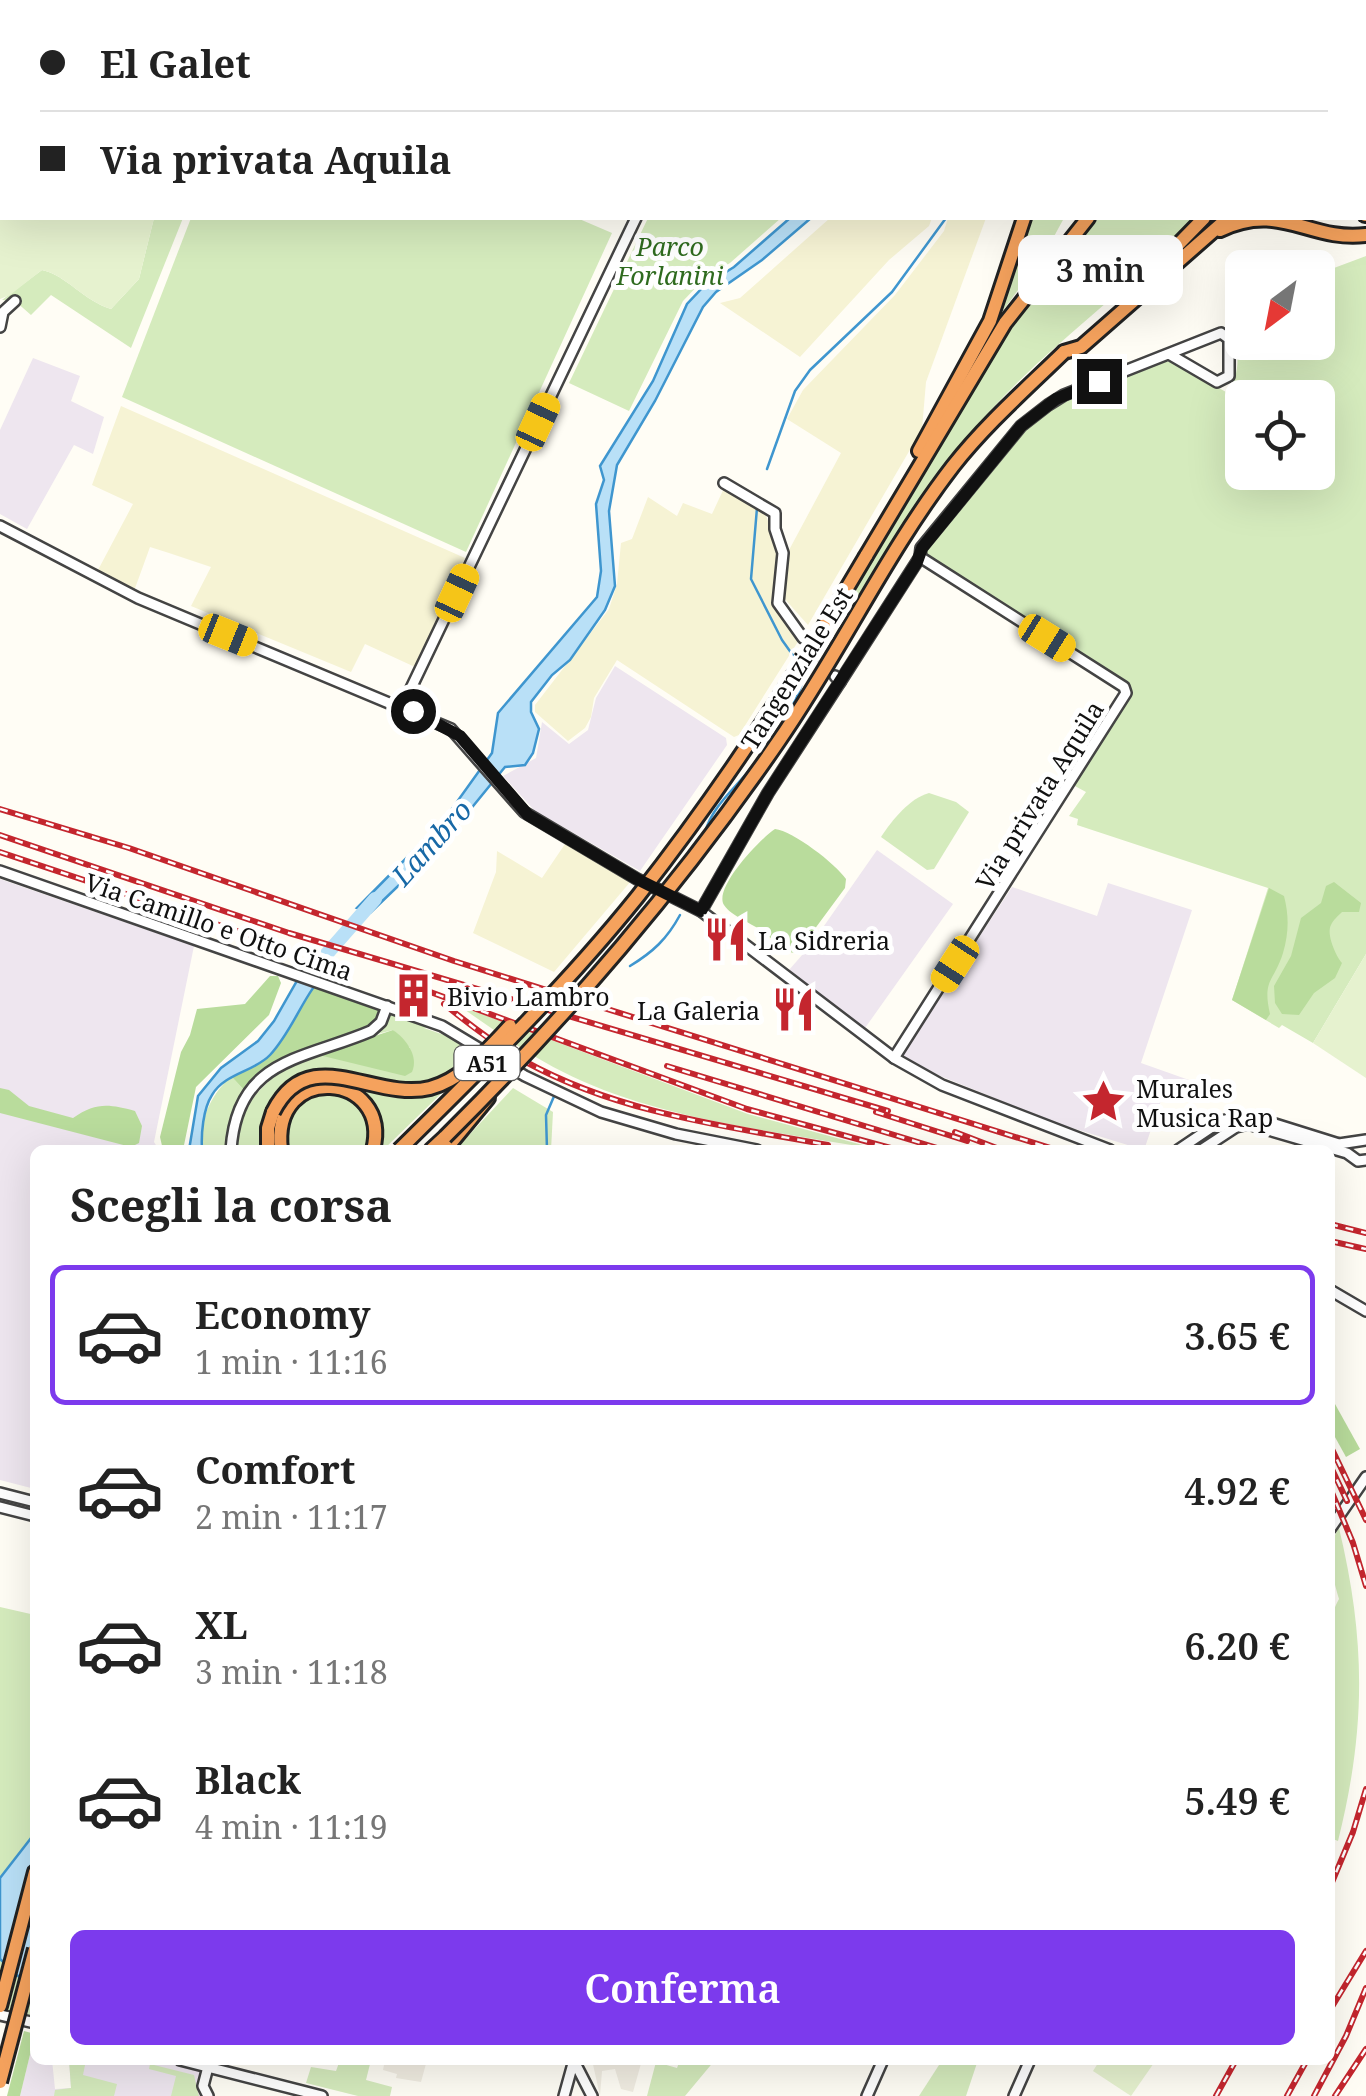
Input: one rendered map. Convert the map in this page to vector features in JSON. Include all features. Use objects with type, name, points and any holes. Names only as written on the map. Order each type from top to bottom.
[{"type":"highway","points":[[952,402],[990,321],[1023,220]]},
{"type":"highway","name":"Tangenziale Est","points":[[405,1145],[573,972],[646,885],[734,767],[866,556],[952,402],[1086,220]]},
{"type":"highway","name":"Tangenziale Est","points":[[436,1145],[618,954],[702,851],[806,700],[920,513],[984,429],[1064,352],[1114,314],[1202,220]]},
{"type":"highway","points":[[1114,314],[1226,220]]},
{"type":"highway","points":[[1201,243],[1232,224],[1255,220]]},
{"type":"highway","points":[[1275,220],[1342,236],[1366,236]]},
{"type":"highway","points":[[268,1145],[268,1128],[292,1088],[320,1076],[338,1076],[400,1091],[445,1083],[464,1071],[542,995],[573,972]]},
{"type":"highway","points":[[450,1145],[476,1117],[495,1087]]},
{"type":"highway","points":[[278,1113],[312,1089],[345,1089],[359,1098],[372,1115],[374,1145]]},
{"type":"highway","points":[[278,1113],[281,1145]]},
{"type":"highway","points":[[0,2006],[30,1891]]},
{"type":"highway","points":[[0,2082],[30,1968]]},
{"type":"street","points":[[402,707],[635,220]]},
{"type":"street","points":[[0,327],[3,312],[15,301]]},
{"type":"street","points":[[701,911],[837,679],[922,548],[1028,420],[1064,394],[1221,333],[1228,339],[1229,376],[1217,382],[1169,354]]},
{"type":"street","points":[[724,483],[774,510],[783,553],[778,603],[803,638]]},
{"type":"street","points":[[0,526],[138,598],[451,729],[528,815],[637,879],[701,911],[852,1029],[942,1085],[1097,1145]]},
{"type":"street","name":"Via privata Aquila","points":[[896,1056],[1126,693],[1124,687],[920,556]]},
{"type":"street","name":"Via Camillo e Otto Cima","points":[[0,871],[451,1030],[525,1076],[601,1112],[732,1145]]},
{"type":"street","points":[[233,1145],[240,1108],[263,1076],[285,1061],[371,1032],[381,1022],[387,1006]]},
{"type":"street","points":[[1186,1145],[1228,1118],[1251,1117],[1332,1143],[1363,1135]]},
{"type":"street","points":[[1208,1145],[1248,1124],[1316,1145]]},
{"type":"street","points":[[1202,1134],[1205,1145]]},
{"type":"street","points":[[1352,1156],[1363,1135]]},
{"type":"street","points":[[1335,1151],[1366,1160]]},
{"type":"street","points":[[1335,1293],[1366,1311]]},
{"type":"street","points":[[1335,1521],[1364,1482]]},
{"type":"street","points":[[0,1493],[30,1501]]},
{"type":"street","points":[[0,1507],[30,1515]]},
{"type":"street","points":[[0,2015],[30,2022]]},
{"type":"street","points":[[200,2065],[322,2096]]},
{"type":"street","points":[[564,2096],[573,2065]]},
{"type":"street","points":[[577,2065],[592,2096]]},
{"type":"street","points":[[867,2096],[881,2065]]},
{"type":"street","points":[[1014,2096],[1028,2065]]},
{"type":"street","points":[[208,2067],[204,2086],[208,2096]]},
{"type":"street","points":[[568,2082],[580,2077],[586,2081]]},
{"type":"shaded area","points":[[828,220],[931,220],[800,357],[720,303],[740,298]]},
{"type":"shaded area","points":[[947,220],[985,220],[926,382],[922,429],[808,625],[783,597],[788,552],[841,453],[787,419],[803,390],[895,295],[944,231]]},
{"type":"shaded area","points":[[33,358],[80,376],[71,401],[104,417],[93,454],[74,445],[27,529],[0,514],[0,430]]},
{"type":"shaded area","points":[[121,406],[465,558],[415,667],[365,644],[351,672],[191,606],[211,567],[150,547],[134,591],[98,570],[133,504],[92,485]]},
{"type":"shaded area","points":[[725,486],[756,503],[765,513],[779,550],[772,598],[799,640],[739,735],[734,737],[617,660],[594,698],[585,728],[568,741],[535,712],[535,705],[609,609],[617,584],[621,543],[632,539],[648,497],[677,516],[683,503],[712,514]]},
{"type":"shaded area","points":[[615,666],[726,738],[727,745],[640,871],[535,811],[503,776],[536,758],[542,722],[569,744],[588,730],[596,698]]},
{"type":"shaded area","points":[[565,844],[631,881],[554,972],[473,933],[496,872],[497,851],[542,878]]},
{"type":"shaded area","points":[[877,850],[953,904],[865,1028],[789,970]]},
{"type":"shaded area","points":[[0,879],[194,946],[156,1145],[30,1145],[30,1488],[0,1480]]},
{"type":"shaded area","points":[[1108,883],[1192,910],[1141,1063],[1206,1086],[1200,1103],[1164,1092],[1146,1145],[1128,1145],[1056,1123],[938,1075],[902,1055],[1012,887],[1097,916]]},
{"type":"shaded area","points":[[30,2054],[30,2065],[53,2065],[55,2089],[71,2088],[69,2065],[208,2067],[203,2086],[208,2096],[20,2096]]},
{"type":"shaded area","points":[[384,2065],[426,2065],[421,2082],[396,2078],[397,2074],[383,2070]]},
{"type":"shaded area","points":[[593,2065],[641,2065],[633,2092],[621,2089],[615,2069],[602,2071],[600,2096]]},
{"type":"green space","points":[[0,220],[154,220],[139,279],[111,309],[42,270],[0,299]]},
{"type":"green space","points":[[154,220],[182,220],[131,348],[51,295],[31,315],[15,301],[2,300],[42,270],[111,309],[139,279]]},
{"type":"green space","points":[[190,220],[582,220],[612,233],[466,552],[122,397]]},
{"type":"green space","name":"Parco Forlanini","points":[[647,220],[779,220],[730,263],[705,278],[683,301],[629,411],[569,383]]},
{"type":"green space","points":[[1026,220],[1063,220],[1045,253],[1000,311]]},
{"type":"green space","points":[[1097,220],[1191,220],[995,405],[932,484],[859,597],[852,594],[996,352],[1062,260]]},
{"type":"green space","points":[[1366,256],[1366,954],[1313,1043],[1232,1000],[1268,888],[1077,825],[1078,819],[1069,816],[1086,792],[1073,785],[1132,689],[924,555],[924,549],[985,471],[1036,418],[1108,380],[1163,361],[1172,362],[1225,391],[1225,490],[1335,490],[1335,380],[1234,380],[1238,362],[1335,360],[1335,268]]},
{"type":"green space","points":[[929,793],[956,802],[969,812],[934,869],[927,870],[881,837],[908,805]]},
{"type":"green space","points":[[775,829],[814,849],[846,879],[845,888],[797,953],[783,949],[732,913],[722,897],[740,864]]},
{"type":"green space","points":[[1334,882],[1361,903],[1359,912],[1342,912],[1331,925],[1331,939],[1342,963],[1335,978],[1314,993],[1299,1015],[1282,1014],[1275,1003],[1274,986],[1291,956],[1301,918],[1321,903],[1326,886]]},
{"type":"green space","points":[[1269,888],[1284,896],[1288,924],[1283,953],[1268,987],[1270,1014],[1266,1020],[1232,1000]]},
{"type":"green space","points":[[1366,954],[1366,1078],[1313,1043]]},
{"type":"green space","points":[[270,976],[278,976],[281,983],[269,1015],[196,1087],[184,1145],[162,1145],[160,1137],[181,1052],[197,1009],[245,1004]]},
{"type":"green space","points":[[314,984],[382,1011],[376,1021],[351,1036],[275,1063],[245,1091],[231,1076],[269,1057]]},
{"type":"green space","points":[[458,1005],[748,1114],[863,1145],[729,1124],[654,1107],[582,1081],[518,1046]]},
{"type":"green space","points":[[392,1012],[434,1026],[424,1028],[447,1036],[474,1053],[455,1072],[424,1085],[288,1085],[268,1145],[235,1145],[237,1128],[252,1098],[280,1070],[323,1054],[354,1063],[410,1048],[393,1030],[370,1036],[380,1030]]},
{"type":"green space","points":[[393,1030],[412,1054],[414,1066],[405,1076],[323,1056],[323,1053]]},
{"type":"green space","points":[[231,1076],[245,1091],[232,1118],[227,1145],[202,1145],[208,1109]]},
{"type":"green space","points":[[334,1079],[404,1095],[448,1087],[388,1145],[377,1145],[378,1122],[369,1100],[352,1087],[331,1081],[310,1084],[292,1096],[280,1118],[278,1145],[273,1145],[275,1122],[286,1100],[295,1091],[306,1085],[319,1081]]},
{"type":"green space","points":[[0,1088],[9,1090],[29,1106],[73,1118],[103,1106],[135,1111],[142,1126],[139,1143],[123,1145],[0,1113]]},
{"type":"green space","points":[[513,1088],[553,1112],[551,1145],[460,1145]]},
{"type":"green space","points":[[312,1091],[346,1091],[371,1119],[368,1145],[284,1145],[285,1118]]},
{"type":"green space","points":[[1335,1404],[1360,1449],[1346,1457],[1335,1437]]},
{"type":"green space","points":[[1339,1528],[1354,1609],[1359,1685],[1354,1761],[1338,1841],[1335,1608],[1339,1599],[1335,1584],[1335,1535]]},
{"type":"green space","points":[[0,1607],[30,1614],[30,2015],[0,2009]]},
{"type":"green space","points":[[24,2031],[30,2033],[30,2055],[20,2096],[7,2096]]},
{"type":"green space","points":[[69,2065],[85,2065],[83,2075],[117,2084],[114,2096],[54,2096],[55,2090],[71,2088]]},
{"type":"green space","points":[[154,2065],[194,2075],[199,2096],[171,2096],[176,2076],[149,2069]]},
{"type":"green space","points":[[338,2065],[370,2065],[366,2080],[392,2087],[390,2096],[358,2096],[306,2083],[311,2067],[336,2071]]},
{"type":"green space","points":[[655,2065],[711,2065],[685,2096],[647,2096]]},
{"type":"green space","points":[[939,2065],[976,2065],[966,2096],[919,2096]]},
{"type":"green space","points":[[1097,2065],[1153,2065],[1131,2096],[1093,2071]]},
{"type":"water","points":[[788,220],[809,220],[716,292],[703,307],[617,465],[609,511],[615,586],[605,610],[570,660],[531,702],[539,729],[533,753],[525,765],[505,767],[443,843],[371,912],[357,908],[444,820],[492,753],[498,713],[597,597],[601,571],[596,504],[604,480],[600,466],[653,381],[687,304],[705,285],[734,267]]},
{"type":"water","points":[[310,958],[334,965],[315,985],[270,1055],[218,1088],[205,1114],[202,1145],[190,1145],[198,1096],[221,1068],[258,1041]]},
{"type":"water","points":[[30,1839],[30,1987],[0,1959],[0,1878]]},
{"type":"waterway","points":[[767,469],[795,391],[810,370],[892,292],[945,220]]},
{"type":"waterway","points":[[757,508],[751,579],[797,661]]},
{"type":"waterway","points":[[705,832],[717,808],[782,725],[805,671]]},
{"type":"waterway","name":"Lambro","points":[[310,973],[375,899]]},
{"type":"waterway","points":[[630,966],[659,944],[680,915]]},
{"type":"waterway","points":[[547,1145],[546,1115],[555,1094]]},
{"type":"tunnel","points":[[803,638],[835,676]]},
{"type":"railway","points":[[0,809],[129,848],[454,961],[1041,1145]]},
{"type":"railway","points":[[0,835],[289,933],[888,1111]]},
{"type":"railway","points":[[0,852],[249,935]]},
{"type":"railway","points":[[406,983],[747,1109],[880,1145]]},
{"type":"railway","points":[[444,1004],[515,1056],[598,1094],[711,1124],[828,1145]]},
{"type":"railway","points":[[667,1066],[928,1145]]},
{"type":"railway","points":[[876,1112],[967,1141]]},
{"type":"railway","points":[[955,1132],[989,1145]]},
{"type":"railway","points":[[1335,1225],[1366,1233]]},
{"type":"railway","points":[[1335,1242],[1366,1249]]},
{"type":"railway","points":[[1335,1455],[1366,1520]]},
{"type":"railway","points":[[1335,1476],[1347,1501]]},
{"type":"railway","points":[[1335,1500],[1366,1586]]},
{"type":"railway","points":[[1335,1875],[1366,1789]]},
{"type":"railway","points":[[1335,2002],[1366,1951]]},
{"type":"railway","points":[[1335,2057],[1366,1988]]},
{"type":"railway","points":[[1335,2096],[1366,2049]]},
{"type":"railway","points":[[1216,2096],[1233,2065]]},
{"type":"railway","points":[[1287,2096],[1304,2065]]},
{"type":"railway","points":[[1314,2096],[1331,2065]]},
{"type":"place","name":"La Sidreria","points":[[725,940]]},
{"type":"place","name":"Bivio Lambro","points":[[414,996]]},
{"type":"place","name":"La Galeria","points":[[793,1010]]},
{"type":"place","name":"Murales Musica Rap","points":[[1103,1102]]},
{"type":"route","points":[[413,711],[460,736],[528,815],[637,879],[701,911],[768,793],[917,562],[922,548],[1021,426],[1064,394],[1099,381]]}]
